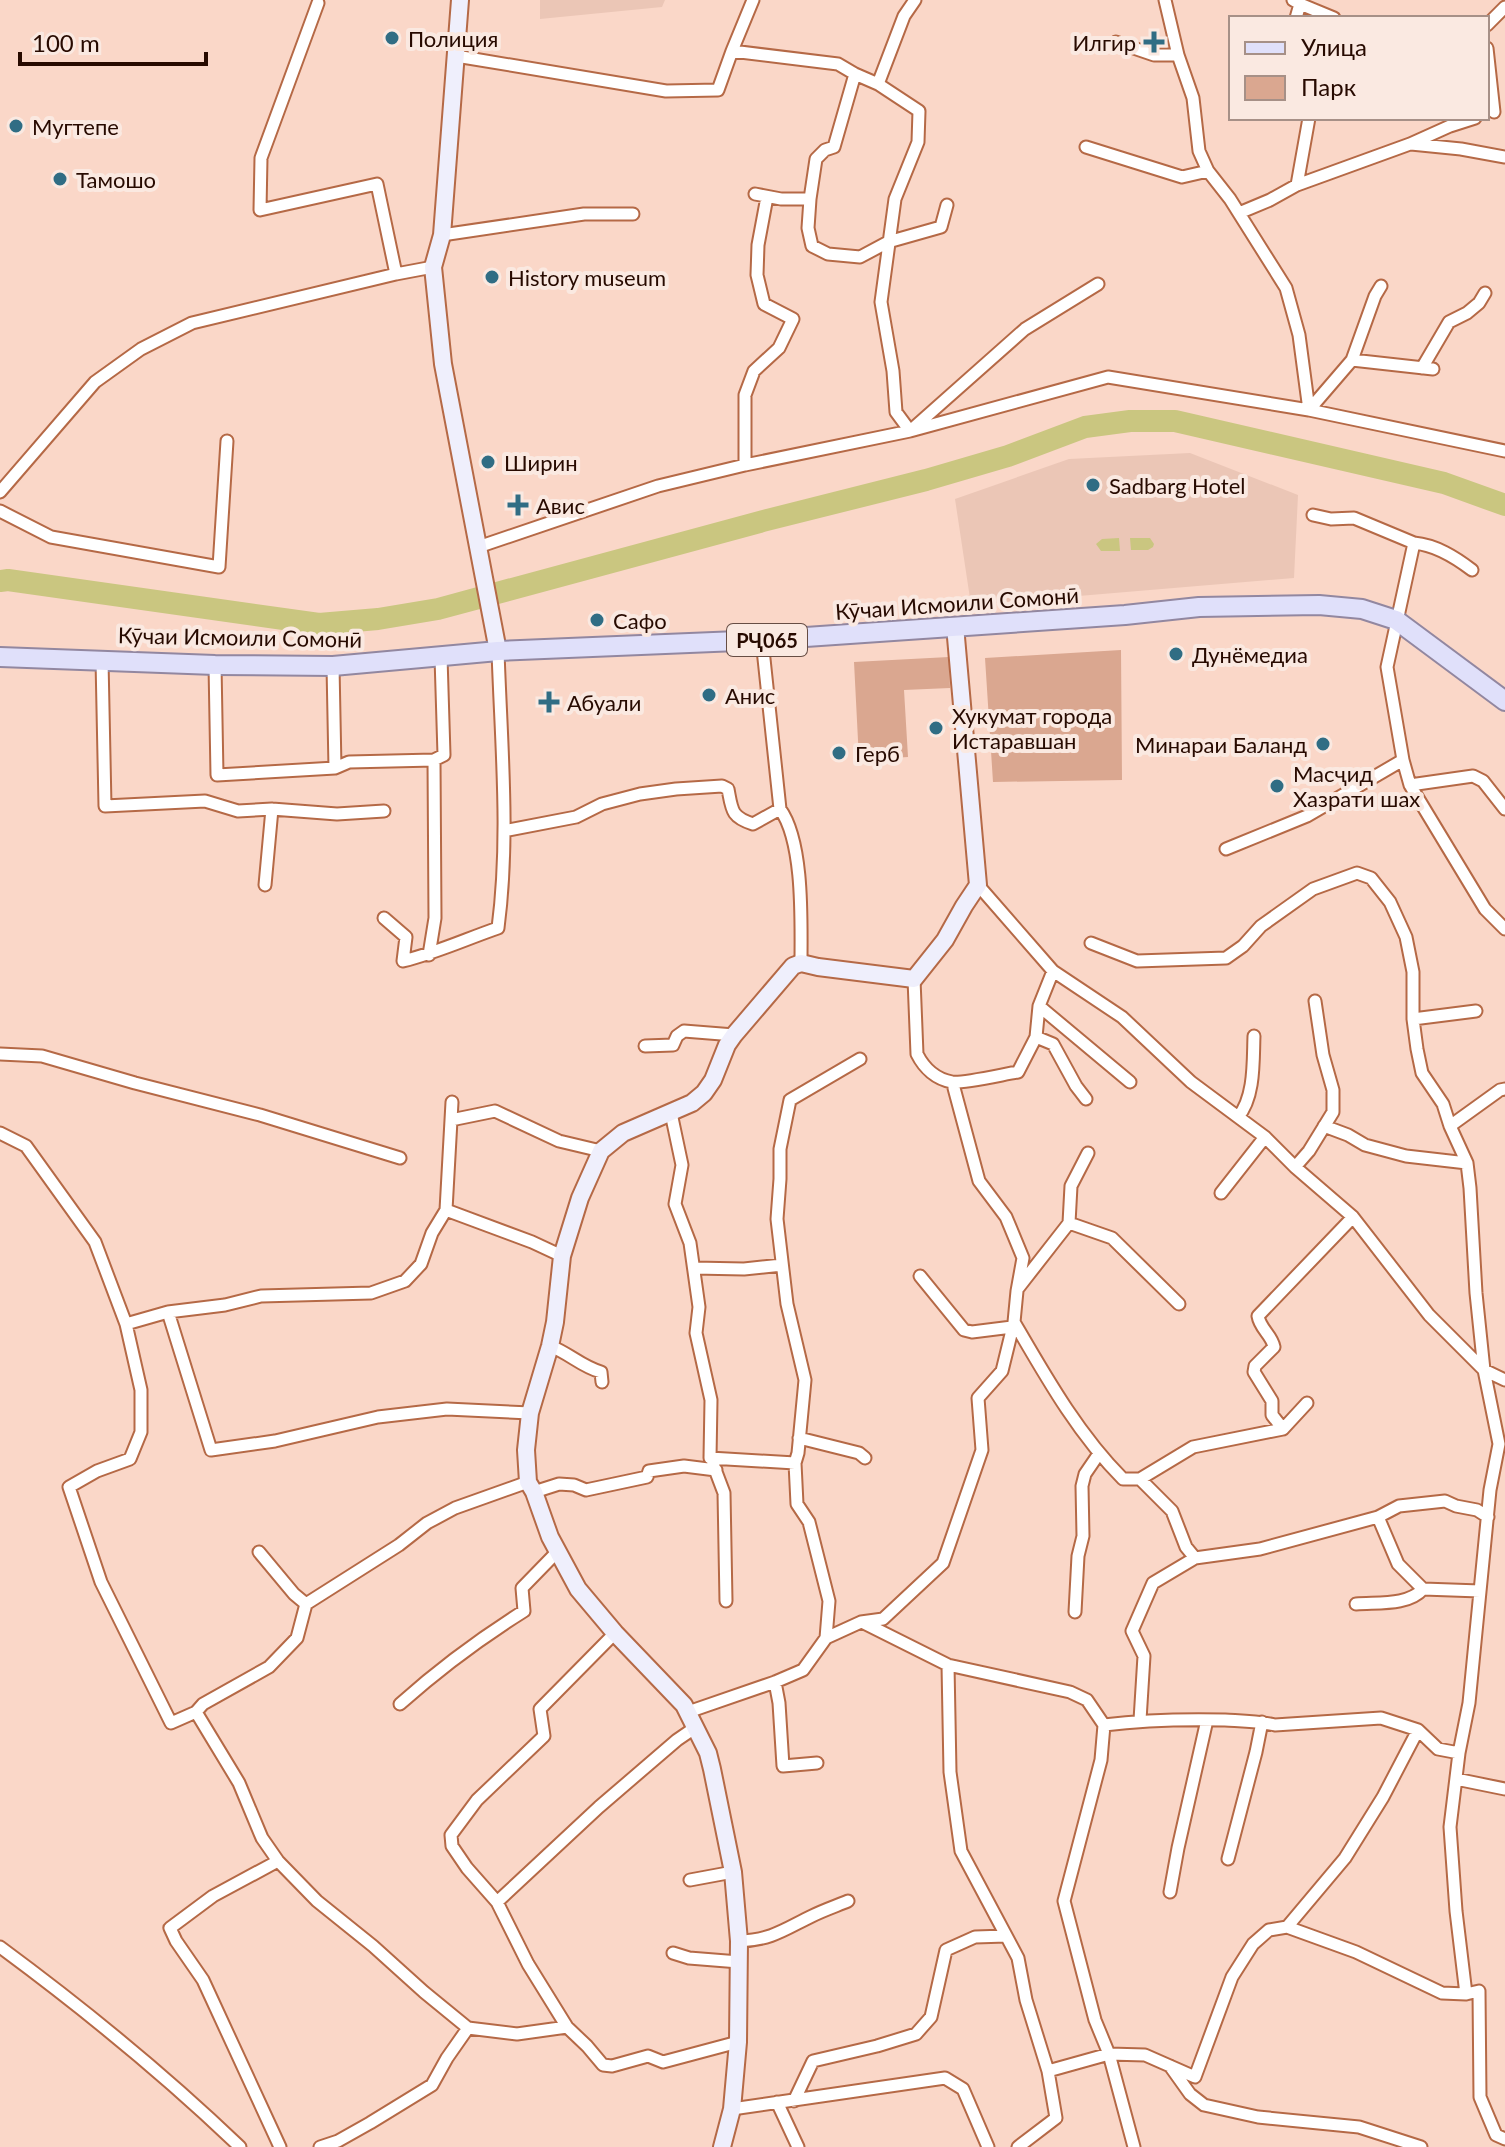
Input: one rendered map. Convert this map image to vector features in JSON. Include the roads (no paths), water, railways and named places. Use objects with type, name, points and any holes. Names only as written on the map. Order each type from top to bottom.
[{"type":"main road","points":[[460,0],[442,235],[433,267],[443,364],[497,645]]},
{"type":"main road","name":"Кӯчаи Исмоили Сомонӣ","points":[[0,657],[333,666],[441,657],[497,645],[762,640],[1125,615],[1199,607],[1319,605],[1362,609],[1396,620],[1505,701]]},
{"type":"main road","points":[[722,2147],[732,2109],[738,2042],[739,1941],[733,1872],[708,1753],[684,1705],[578,1589],[550,1537],[531,1487],[526,1450],[530,1413],[550,1346],[562,1256],[580,1198],[601,1151],[623,1133],[692,1103],[704,1093],[734,1035],[793,966],[801,963],[914,979],[945,940],[978,885],[955,626]]},
{"type":"street","points":[[456,56],[666,91],[718,90],[753,0]]},
{"type":"street","points":[[878,84],[904,16],[915,0]]},
{"type":"street","points":[[1165,0],[1178,55],[1193,98],[1199,151],[1208,171],[1239,213],[1286,288],[1299,335],[1309,410]]},
{"type":"street","points":[[1296,2],[1329,16]]},
{"type":"street","points":[[318,3],[261,158],[260,210],[377,184],[396,274]]},
{"type":"street","points":[[1489,23],[1505,7]]},
{"type":"street","points":[[1116,42],[1154,55],[1178,55]]},
{"type":"street","points":[[732,51],[838,64],[878,84],[919,111],[918,142],[895,199],[881,302],[893,371],[896,412],[910,431]]},
{"type":"street","points":[[1489,64],[1495,113]]},
{"type":"street","points":[[855,74],[834,147],[825,150],[816,159],[808,228],[812,246],[828,254],[860,257],[888,242],[941,227],[947,205]]},
{"type":"street","points":[[1297,185],[1309,120]]},
{"type":"street","points":[[1239,213],[1297,185],[1469,120]]},
{"type":"street","points":[[1410,144],[1505,157]]},
{"type":"street","points":[[1086,147],[1182,177],[1208,171]]},
{"type":"street","points":[[745,465],[745,395],[754,371],[779,348],[793,319],[764,304],[757,275],[761,195],[810,199]]},
{"type":"street","points":[[442,235],[584,214],[633,214]]},
{"type":"street","points":[[0,492],[95,382],[141,349],[192,323],[433,267]]},
{"type":"street","points":[[910,431],[1025,329],[1098,284]]},
{"type":"street","points":[[1309,410],[1352,360],[1381,286]]},
{"type":"street","points":[[1352,360],[1427,369],[1449,322],[1467,313],[1485,293]]},
{"type":"street","points":[[478,547],[658,486],[910,431],[1108,377],[1309,410],[1505,451]]},
{"type":"street","points":[[0,511],[51,537],[219,567],[227,441]]},
{"type":"street","points":[[1313,515],[1331,519],[1354,518],[1414,543],[1426,544],[1454,557],[1472,570]]},
{"type":"street","points":[[1414,543],[1387,667],[1403,760],[1410,785],[1485,909],[1505,929]]},
{"type":"street","points":[[762,640],[780,809],[785,815],[795,852],[800,889],[801,963]]},
{"type":"street","points":[[384,918],[406,937],[403,961],[429,955],[498,928],[504,831],[497,645]]},
{"type":"street","points":[[215,665],[217,775],[335,768],[349,762],[434,760],[444,755],[441,657]]},
{"type":"street","points":[[102,660],[105,806],[205,801],[238,811],[272,809],[337,814],[384,811]]},
{"type":"street","points":[[333,666],[335,768]]},
{"type":"street","points":[[429,955],[435,918],[434,760]]},
{"type":"street","points":[[1226,849],[1307,816],[1403,760]]},
{"type":"street","points":[[1410,785],[1473,776],[1483,781],[1505,809]]},
{"type":"street","points":[[504,831],[576,817],[602,804],[640,794],[676,789],[722,786],[728,789],[732,811],[740,820],[753,824],[780,809]]},
{"type":"street","points":[[265,885],[272,809]]},
{"type":"street","points":[[1091,943],[1137,961],[1226,958],[1243,946],[1261,926],[1313,889],[1357,873],[1371,878],[1390,902],[1406,937],[1413,972],[1413,1019],[1422,1073],[1443,1104],[1467,1163],[1484,1370],[1502,1445],[1490,1490],[1469,1703],[1450,1827],[1466,1994]]},
{"type":"street","points":[[978,885],[1053,971],[1122,1017],[1191,1082],[1265,1137],[1353,1217],[1429,1315],[1484,1370],[1505,1380]]},
{"type":"street","points":[[914,979],[917,1054],[930,1072],[954,1083],[1018,1072],[1036,1037],[1039,1006],[1053,971]]},
{"type":"street","points":[[1295,1167],[1309,1151],[1333,1112],[1333,1090],[1323,1055],[1315,1001]]},
{"type":"street","points":[[1039,1006],[1130,1082]]},
{"type":"street","points":[[1413,1019],[1476,1011]]},
{"type":"street","points":[[645,1046],[673,1045],[677,1036],[684,1031],[734,1035]]},
{"type":"street","points":[[1238,1117],[1245,1109],[1251,1079],[1254,1036]]},
{"type":"street","points":[[1036,1037],[1053,1044],[1086,1099]]},
{"type":"street","points":[[0,1054],[42,1056],[260,1115],[400,1158]]},
{"type":"street","points":[[826,1638],[829,1601],[809,1522],[797,1504],[795,1463],[805,1380],[787,1304],[777,1219],[780,1149],[790,1100],[860,1059]]},
{"type":"street","points":[[688,1712],[803,1670],[826,1638],[861,1622],[883,1619],[943,1563],[982,1450],[978,1398],[1002,1371],[1013,1325],[1023,1258],[1006,1217],[979,1181],[954,1083]]},
{"type":"street","points":[[1450,1126],[1505,1089]]},
{"type":"street","points":[[126,1324],[168,1312],[225,1305],[261,1296],[371,1293],[405,1281],[421,1264],[432,1233],[446,1210],[452,1102]]},
{"type":"street","points":[[451,1120],[495,1111],[559,1141],[601,1151]]},
{"type":"street","points":[[671,1113],[682,1165],[675,1204],[690,1243],[699,1307],[696,1333],[711,1400],[713,1464],[724,1493],[726,1601]]},
{"type":"street","points":[[1324,1126],[1378,1149],[1406,1156],[1467,1163]]},
{"type":"street","points":[[0,1133],[26,1146],[95,1242],[126,1324],[141,1390],[141,1432],[130,1459],[97,1471],[69,1487],[101,1582],[171,1723],[196,1712],[203,1704],[269,1667],[297,1638],[306,1604],[399,1545],[427,1523],[455,1508],[531,1487],[559,1484],[586,1490],[647,1477],[649,1471],[684,1466],[795,1463]]},
{"type":"street","points":[[1221,1193],[1265,1137]]},
{"type":"street","points":[[1017,1291],[1069,1223],[1071,1186],[1088,1153]]},
{"type":"street","points":[[446,1210],[562,1256]]},
{"type":"street","points":[[1283,1429],[1272,1415],[1272,1401],[1254,1372],[1255,1366],[1274,1347],[1258,1316],[1353,1217]]},
{"type":"street","points":[[1069,1223],[1112,1238],[1179,1304]]},
{"type":"street","points":[[694,1268],[744,1269],[782,1265]]},
{"type":"street","points":[[920,1276],[964,1330],[972,1332],[1013,1325]]},
{"type":"street","points":[[168,1312],[211,1450],[275,1441],[378,1417],[447,1409],[530,1413]]},
{"type":"street","points":[[1013,1325],[1098,1455],[1123,1479],[1140,1479],[1193,1447],[1283,1429],[1307,1403]]},
{"type":"street","points":[[550,1346],[601,1372],[602,1382]]},
{"type":"street","points":[[799,1438],[859,1453],[865,1458]]},
{"type":"street","points":[[1075,1612],[1078,1556],[1083,1536],[1082,1486],[1085,1474],[1098,1455]]},
{"type":"street","points":[[1140,1479],[1172,1511],[1186,1547],[1195,1558]]},
{"type":"street","points":[[1140,1720],[1144,1656],[1132,1631],[1153,1583],[1195,1558],[1260,1549],[1378,1517],[1399,1506],[1445,1501],[1477,1510],[1488,1517]]},
{"type":"street","points":[[1378,1517],[1398,1564],[1423,1589],[1480,1591]]},
{"type":"street","points":[[400,1704],[456,1658],[524,1611],[522,1588],[559,1550]]},
{"type":"street","points":[[259,1552],[306,1604]]},
{"type":"street","points":[[1356,1604],[1398,1601],[1417,1595],[1423,1589]]},
{"type":"street","points":[[861,1622],[948,1665],[1070,1692],[1087,1700],[1104,1725],[1101,1760],[1064,1901],[1095,2020],[1109,2054],[1134,2147]]},
{"type":"street","points":[[615,1633],[540,1709],[544,1736],[477,1800],[451,1835],[452,1846],[497,1902],[528,1964],[567,2027],[603,2065],[612,2066],[648,2056],[663,2062],[738,2042]]},
{"type":"street","points":[[948,1665],[950,1772],[961,1851],[1018,1958],[1026,2000],[1048,2071],[1056,2118],[1018,2147]]},
{"type":"street","points":[[775,1682],[783,1766],[817,1763]]},
{"type":"street","points":[[196,1712],[239,1783],[262,1838],[278,1861],[317,1901],[424,1992],[468,2028],[517,2034],[567,2027]]},
{"type":"street","points":[[1104,1725],[1140,1720],[1207,1720],[1275,1725],[1381,1718],[1418,1730],[1438,1749],[1459,1753]]},
{"type":"street","points":[[1170,1892],[1207,1720]]},
{"type":"street","points":[[1228,1859],[1262,1722]]},
{"type":"street","points":[[497,1902],[599,1807],[696,1727]]},
{"type":"street","points":[[1287,1927],[1345,1858],[1383,1797],[1418,1730]]},
{"type":"street","points":[[1456,1779],[1505,1789]]},
{"type":"street","points":[[278,1861],[213,1896],[170,1928],[203,1980],[280,2147]]},
{"type":"street","points":[[690,1880],[733,1872]]},
{"type":"street","points":[[739,1941],[757,1941],[783,1932],[848,1901]]},
{"type":"street","points":[[1048,2071],[1109,2054],[1145,2055],[1195,2077],[1232,1977],[1253,1944],[1269,1930],[1287,1927],[1356,1952],[1442,1993],[1479,1991],[1480,2097],[1496,2135],[1505,2139]]},
{"type":"street","points":[[794,2101],[813,2061],[916,2034],[931,2017],[946,1950],[975,1937],[1006,1936]]},
{"type":"street","points":[[0,1947],[61,1992],[187,2096],[240,2147]]},
{"type":"street","points":[[673,1953],[689,1958],[739,1962]]},
{"type":"street","points":[[320,2147],[338,2141],[432,2085],[468,2028]]},
{"type":"street","points":[[1170,2065],[1190,2094],[1204,2105],[1258,2117],[1359,2127],[1421,2147]]},
{"type":"street","points":[[732,2109],[945,2078],[963,2089],[988,2147]]},
{"type":"street","points":[[777,2102],[798,2147]]},
{"type":"waterway","points":[[0,581],[319,624],[378,619],[438,609],[926,480],[1008,456],[1085,427],[1130,421],[1175,421],[1444,483],[1505,505]]},
{"type":"place","name":"Полиция","points":[[392,38]]},
{"type":"place","name":"Илгир","points":[[1154,42]]},
{"type":"place","name":"Мугтепе","points":[[16,126]]},
{"type":"place","name":"Тамошо","points":[[60,179]]},
{"type":"place","name":"History museum","points":[[492,277]]},
{"type":"place","name":"Ширин","points":[[488,462]]},
{"type":"place","name":"Sadbarg Hotel","points":[[1093,485]]},
{"type":"place","name":"Авис","points":[[518,505]]},
{"type":"place","name":"Сафо","points":[[597,620]]},
{"type":"place","name":"Дунёмедиа","points":[[1176,654]]},
{"type":"place","name":"Анис","points":[[709,695]]},
{"type":"place","name":"Абуали","points":[[549,702]]},
{"type":"place","name":"Хукумат города Истаравшан","points":[[936,728]]},
{"type":"place","name":"Минараи Баланд","points":[[1323,744]]},
{"type":"place","name":"Герб","points":[[839,753]]},
{"type":"place","name":"Масҷид Хазрати шах","points":[[1277,786]]}]
